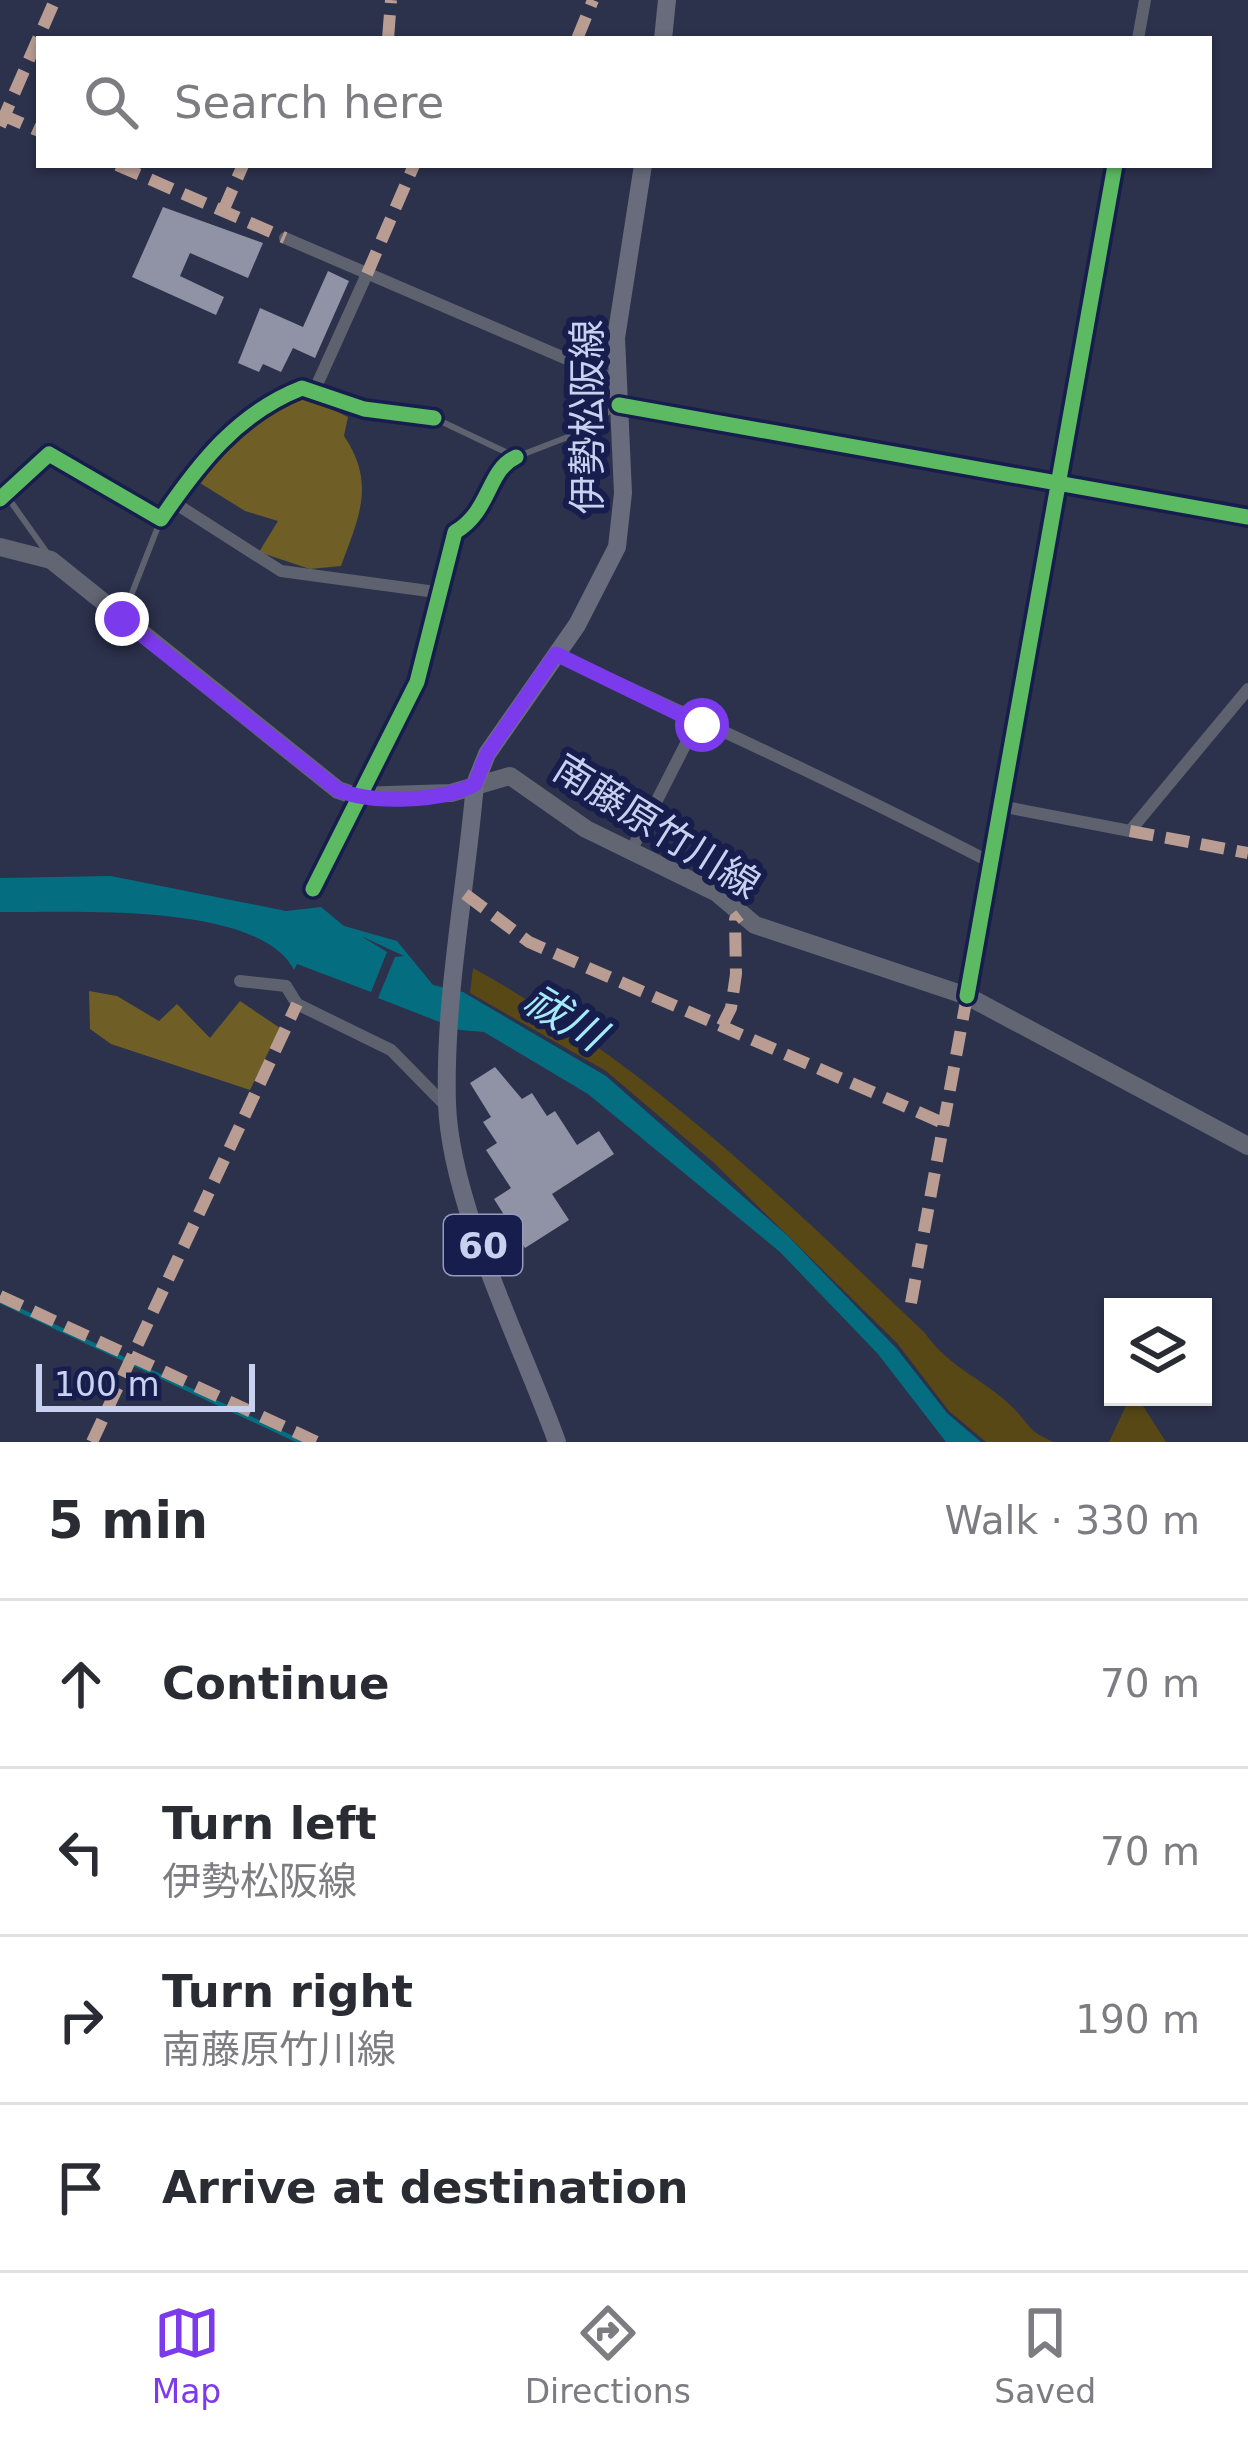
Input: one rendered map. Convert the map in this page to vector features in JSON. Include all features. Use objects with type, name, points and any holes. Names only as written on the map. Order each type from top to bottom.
[{"type":"main road","points":[[662,36],[667,0]]},
{"type":"main road","name":"伊勢松阪線","points":[[557,1442],[461,1180],[447,1107],[449,1039],[475,784],[487,754],[599,589],[617,547],[623,493],[617,382],[620,301],[642,168]]},
{"type":"main road","points":[[0,547],[51,560],[338,790],[356,796]]},
{"type":"main road","name":"南藤原竹川線","points":[[356,796],[451,793],[499,776],[524,782],[586,829],[717,893],[742,917],[780,936],[967,996],[1248,1146]]},
{"type":"street","points":[[1139,36],[1145,0]]},
{"type":"street","points":[[967,996],[1114,168]]},
{"type":"street","points":[[285,238],[617,382]]},
{"type":"street","points":[[315,389],[367,274]]},
{"type":"street","points":[[2,496],[49,454],[161,519],[242,420],[273,399],[302,388],[364,409],[434,418]]},
{"type":"street","points":[[620,404],[1248,517]]},
{"type":"street","points":[[314,889],[356,796],[417,682],[430,646],[436,592],[455,532],[477,519],[501,468],[516,457]]},
{"type":"street","points":[[173,502],[281,571],[436,592]]},
{"type":"street","points":[[556,654],[820,774],[990,862]]},
{"type":"street","points":[[1000,806],[1130,831],[1248,689]]},
{"type":"street","points":[[631,851],[697,722]]},
{"type":"street","points":[[240,981],[286,986],[297,1004],[410,1065],[447,1107]]},
{"type":"lane","points":[[434,418],[516,457],[573,436],[620,404]]},
{"type":"lane","points":[[2,496],[49,548],[51,560]]},
{"type":"lane","points":[[122,619],[161,519]]},
{"type":"shaded area","points":[[303,395],[348,417],[344,436],[360,469],[361,500],[341,566],[310,569],[259,552],[278,521],[245,511],[200,483],[246,425]]},
{"type":"shaded area","points":[[111,876],[286,911],[321,907],[344,926],[397,941],[433,985],[463,992],[606,1076],[788,1236],[897,1349],[947,1413],[981,1442],[946,1442],[878,1354],[780,1252],[588,1094],[484,1032],[460,1030],[378,998],[395,957],[404,956],[361,936],[387,952],[371,992],[297,964],[294,970],[274,948],[243,932],[204,922],[160,915],[0,912],[0,878]]},
{"type":"shaded area","points":[[473,968],[536,1005],[654,1090],[765,1183],[946,1357],[1007,1402],[1036,1433],[1054,1442],[986,1442],[949,1411],[897,1343],[713,1162],[606,1071],[470,993]]},
{"type":"shaded area","points":[[89,991],[117,996],[159,1021],[177,1004],[210,1038],[240,1001],[280,1028],[250,1090],[111,1044],[90,1029]]},
{"type":"shaded area","points":[[1126,1406],[1143,1406],[1166,1442],[1109,1442]]},
{"type":"building","points":[[163,207],[263,243],[248,278],[190,253],[180,276],[224,297],[216,315],[132,277]]},
{"type":"building","points":[[328,271],[349,281],[315,358],[293,348],[281,372],[263,364],[259,372],[238,363],[260,308],[303,327]]},
{"type":"building","points":[[495,1067],[522,1099],[532,1093],[547,1116],[555,1111],[577,1145],[599,1131],[614,1154],[552,1194],[569,1220],[525,1248],[494,1199],[511,1188],[486,1150],[497,1143],[483,1122],[491,1117],[470,1083]]},
{"type":"waterway","points":[[0,1301],[301,1442]]},
{"type":"marked path","points":[[39,36],[55,0]]},
{"type":"marked path","points":[[388,36],[391,0]]},
{"type":"marked path","points":[[578,36],[593,0]]},
{"type":"marked path","points":[[0,126],[36,44]]},
{"type":"marked path","points":[[0,114],[36,130]]},
{"type":"marked path","points":[[124,168],[285,238]]},
{"type":"marked path","points":[[223,211],[242,168]]},
{"type":"marked path","points":[[367,274],[413,168]]},
{"type":"marked path","points":[[1130,831],[1248,853]]},
{"type":"marked path","points":[[465,894],[529,942],[943,1123]]},
{"type":"marked path","points":[[722,1026],[731,1008],[735,919],[740,915]]},
{"type":"marked path","points":[[911,1303],[967,996]]},
{"type":"marked path","points":[[92,1442],[297,1004]]},
{"type":"marked path","points":[[0,1296],[317,1442]]},
{"type":"cycle path","points":[[967,996],[1114,168]]},
{"type":"cycle path","points":[[0,499],[49,454],[161,519],[190,478],[239,426],[302,388],[364,409],[434,418]]},
{"type":"cycle path","points":[[619,405],[1248,517]]},
{"type":"cycle path","points":[[313,889],[417,682],[455,532],[476,513],[499,471],[516,457]]},
{"type":"route","points":[[122,619],[338,790],[356,796],[451,793],[475,784],[487,754],[556,654],[702,725]]},
{"type":"water label","name":"祓川","points":[[565,1017]]}]
